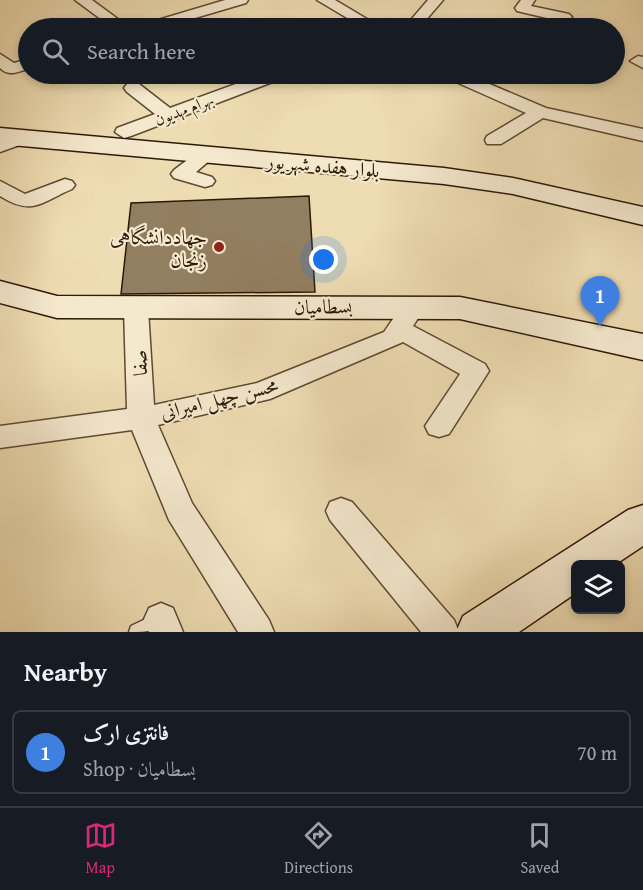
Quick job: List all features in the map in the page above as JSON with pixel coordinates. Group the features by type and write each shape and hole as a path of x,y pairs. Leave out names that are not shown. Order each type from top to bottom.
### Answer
{"main road":[{"name":"بلوار هفده شهریور","path":"0,121 447,161 517,170 643,197"},
{"name":"بلوار هفده شهریور","path":"7,140 205,168 444,176 513,186 643,216"},
{"name":"بسطامیان","path":"0,292 57,307 407,318 460,308 643,347"},
{"path":"586,560 643,523"},
{"path":"479,632 571,571"}],"street":[{"path":"82,0 108,18"},
{"path":"173,18 210,4 241,0"},
{"path":"324,0 356,18"},
{"path":"420,18 436,0"},
{"path":"528,0 522,8 564,17"},
{"path":"6,64 18,75"},
{"name":"بهرام مهدیون","path":"124,132 249,84"},
{"path":"476,84 540,112 643,135"},
{"path":"133,88 168,115"},
{"path":"494,140 540,112"},
{"path":"0,187 24,202 65,185"},
{"name":"صفا","path":"136,309 141,417 180,511 257,632"},
{"path":"407,318 476,371 439,426"},
{"name":"محسن چهل امیرانی","path":"0,437 141,417 261,392 393,338 407,318"},
{"path":"341,511 442,632"}],"building":[{"name":"جهاددانشگاهی زنجان","path":"309,196 315,292 121,294 131,203"}],"place":[{"name":"جهاددانشگاهی زنجان","path":"219,247"},
{"name":"فانتزی ارک","path":"600,326"}]}
